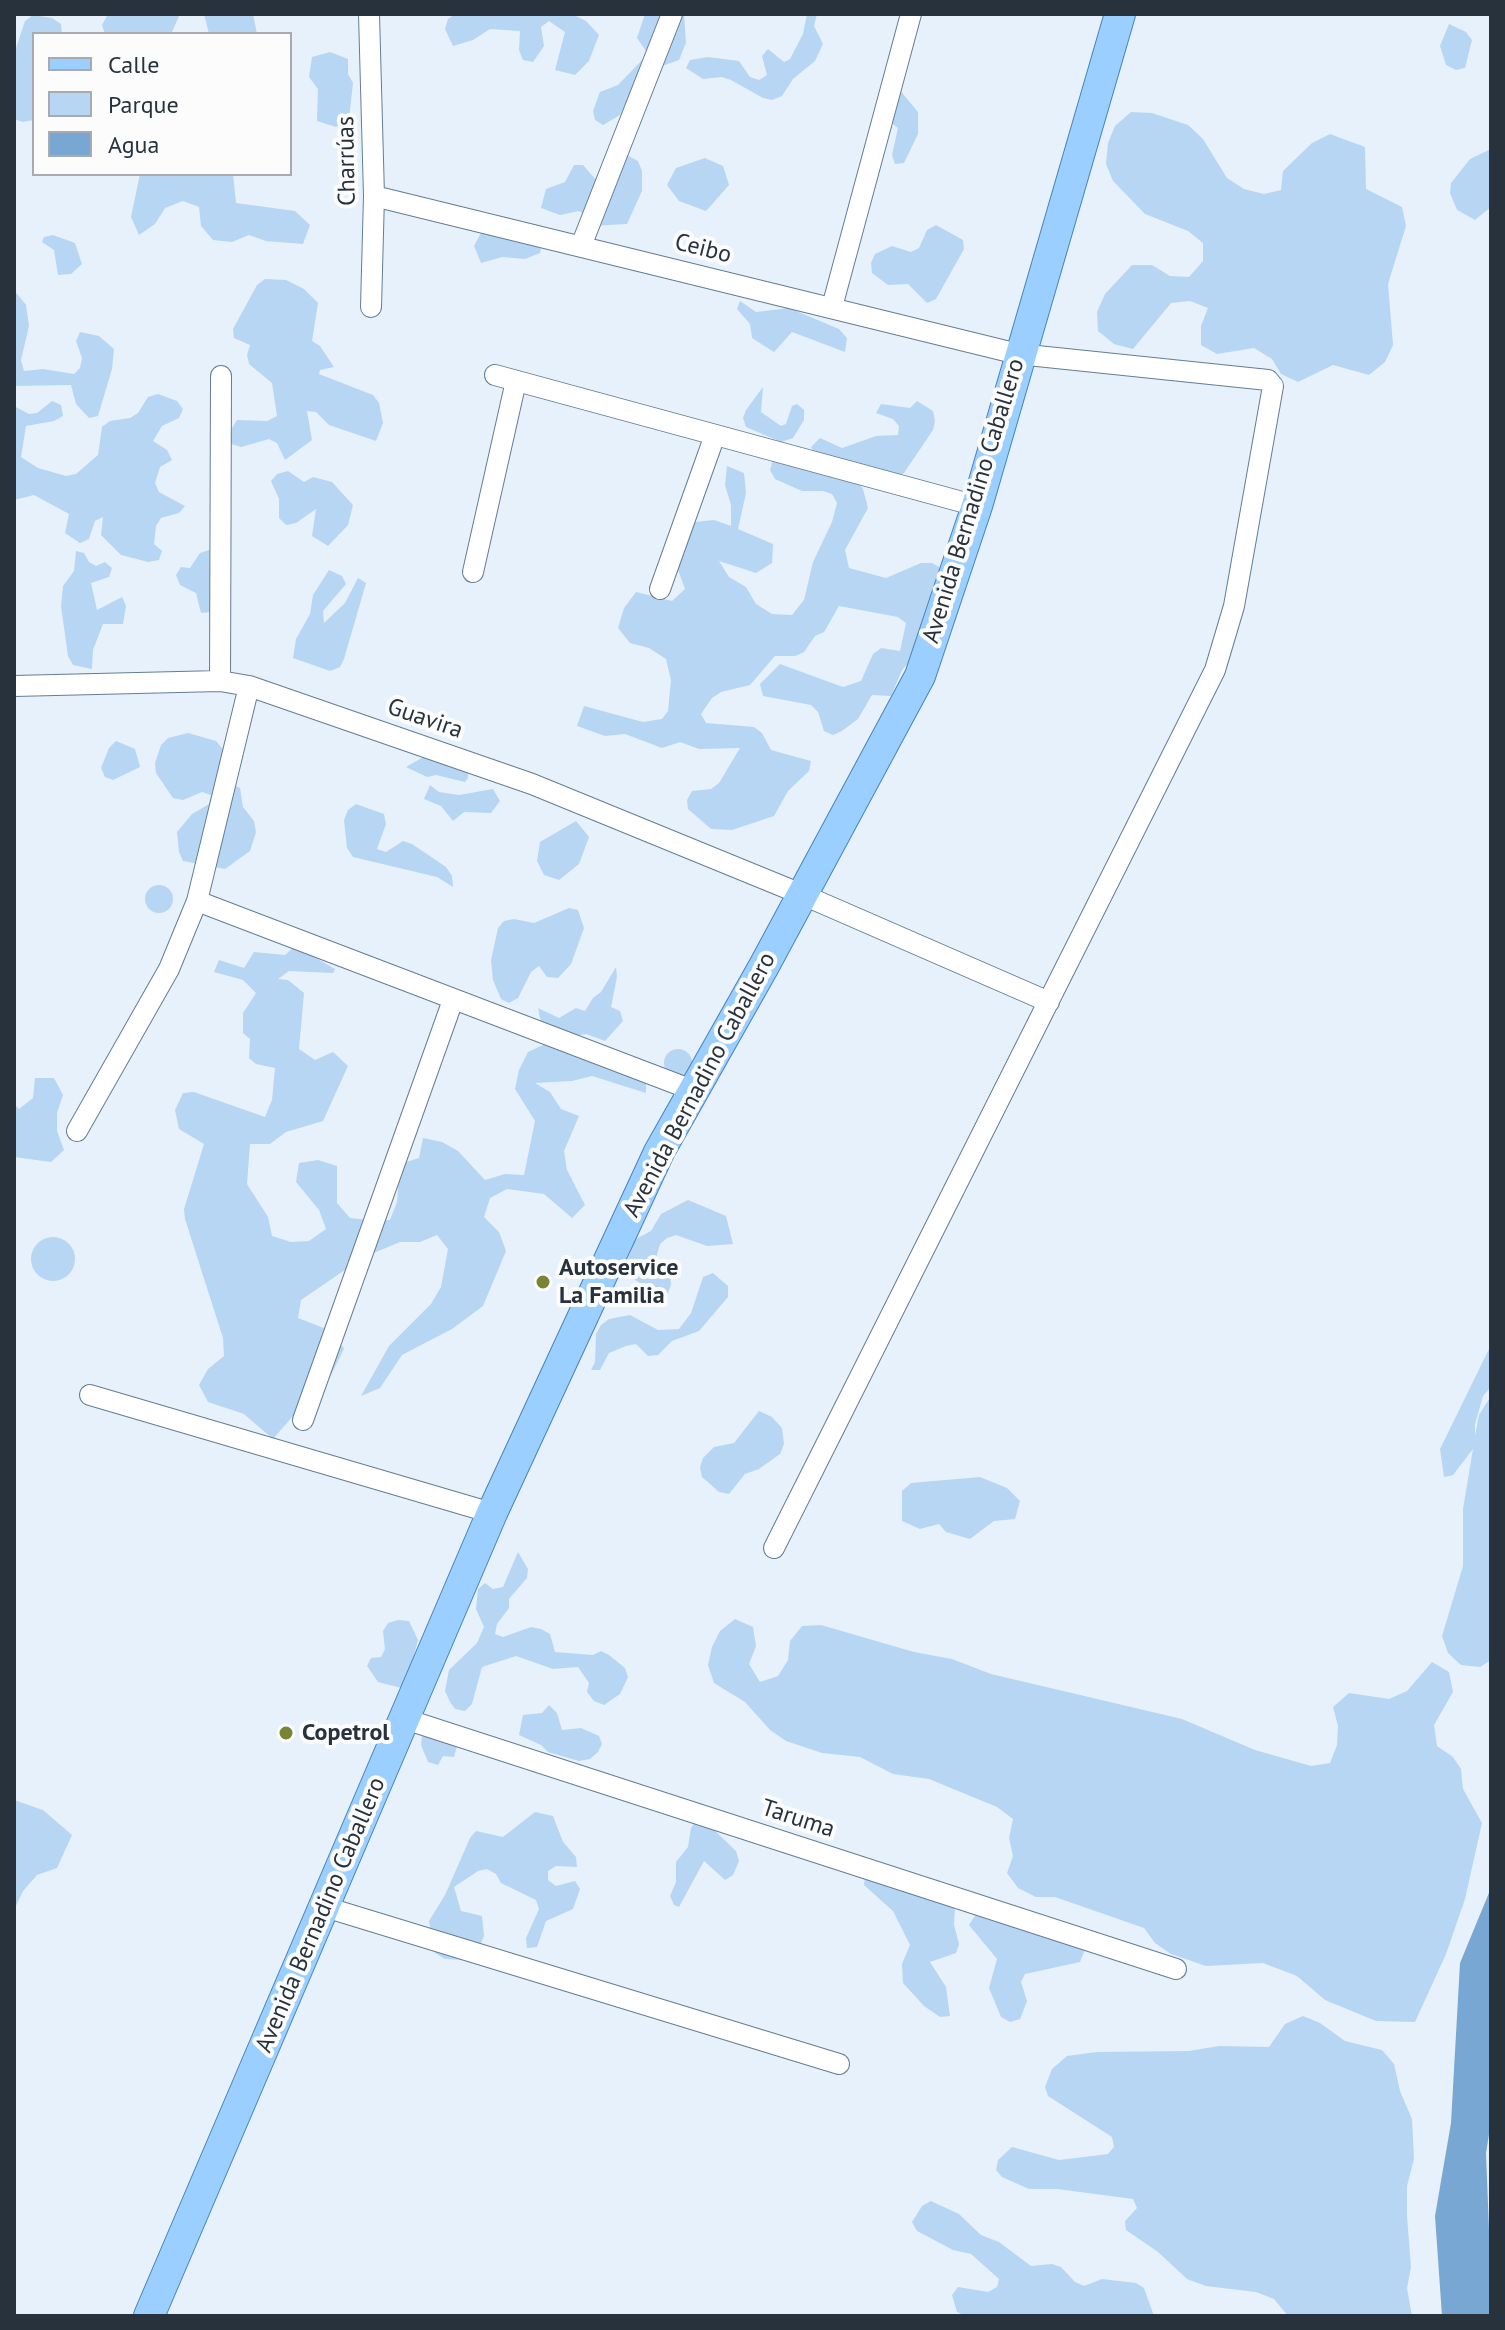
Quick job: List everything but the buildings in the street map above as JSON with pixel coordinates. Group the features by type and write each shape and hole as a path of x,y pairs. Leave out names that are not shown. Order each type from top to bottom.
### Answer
{"main road":[{"name":"Avenida Bernadino Caballero","path":"149,2316 492,1513 659,1152 920,676 977,506 1018,354 1120,14"}],"street":[{"name":"Charrúas","path":"369,14 374,196 371,307"},
{"path":"581,246 672,14"},
{"path":"832,307 911,14"},
{"name":"Ceibo","path":"374,196 1018,354 1268,380 1273,386 1234,606 1215,670 1049,1002"},
{"path":"495,375 977,506"},
{"path":"220,681 221,376"},
{"path":"473,572 516,381"},
{"path":"660,589 715,435"},
{"name":"Guavira","path":"14,686 220,681 249,686 532,784 801,894 1049,1002"},
{"path":"77,1131 169,969 197,901 249,686"},
{"path":"197,901 695,1091"},
{"path":"303,1420 453,1000"},
{"path":"774,1548 1049,1002"},
{"path":"90,1395 492,1513"},
{"name":"Taruma","path":"405,1719 1176,1969"},
{"path":"325,1907 839,2064"}],"green space":[{"path":"108,14 180,14 172,32 104,32 102,25"},
{"path":"204,14 253,14 257,32 208,32"},
{"path":"455,14 572,14 586,21 599,35 589,61 575,75 555,70 565,32 549,21 541,27 544,46 533,62 523,60 519,50 520,31 490,29 473,40 453,46 445,29 448,19"},
{"path":"645,14 684,14 686,43 679,60 642,73 620,115 603,125 595,120 593,111 600,92 618,85 648,54 637,38"},
{"path":"807,14 817,14 814,26 823,44 815,61 793,79 782,96 772,100 763,98 731,80 722,77 703,79 686,68 690,60 708,57 739,61 750,77 759,80 767,75 762,56 768,49 784,62 790,59 803,34"},
{"path":"33,15 52,18 61,24 62,32 32,32 32,120 23,122 14,119 14,54 25,21"},
{"path":"1449,24 1466,32 1472,40 1465,68 1456,70 1446,65 1440,46"},
{"path":"330,52 348,59 348,74 353,83 349,119 336,127 317,121 318,89 309,77 312,57"},
{"path":"899,89 918,112 918,134 904,163 895,164 892,155 898,128 884,117"},
{"path":"1131,112 1152,113 1188,125 1203,139 1227,178 1244,189 1264,194 1281,190 1283,171 1312,143 1330,134 1365,147 1366,189 1402,207 1406,226 1388,284 1393,345 1385,362 1369,375 1333,365 1298,382 1281,374 1272,359 1254,348 1217,354 1201,345 1201,326 1208,308 1190,301 1171,303 1133,349 1114,344 1098,331 1097,312 1105,294 1132,265 1152,265 1170,276 1189,277 1203,261 1203,243 1188,231 1145,214 1113,181 1106,164 1108,143 1115,126"},
{"path":"1491,149 1491,207 1475,220 1457,210 1450,193 1451,183 1470,159"},
{"path":"621,152 638,161 642,171 642,191 627,224 590,226 587,216 579,211 560,215 541,208 546,189 565,182 574,165 583,165 596,180"},
{"path":"705,158 723,166 729,185 706,211 679,201 667,185 676,168"},
{"path":"140,176 233,176 236,203 295,211 310,225 303,244 266,241 249,235 232,242 213,240 201,226 199,207 183,201 165,208 155,224 139,235 131,217"},
{"path":"936,225 963,240 964,249 936,299 927,303 908,284 888,285 872,273 871,263 875,254 892,246 911,252 919,248 927,230"},
{"path":"483,229 542,244 540,253 525,259 502,257 481,263 474,246"},
{"path":"53,235 75,243 82,264 71,274 58,275 54,250 42,242 44,237"},
{"path":"265,279 286,280 304,289 318,303 312,341 320,346 334,367 320,370 319,374 373,395 379,403 383,423 376,441 329,425 316,412 307,411 312,440 285,460 277,443 269,439 241,447 231,444 227,436 237,420 267,421 277,416 272,383 249,364 247,355 250,345 234,338 233,329 257,285"},
{"path":"14,290 26,305 29,326 21,360 24,371 43,369 74,374 80,368 82,358 76,341 80,332 99,336 114,349 112,369 98,416 89,418 76,404 71,385 14,386"},
{"path":"740,301 756,312 789,308 839,329 847,338 845,352 792,332 774,352 752,338 750,324 737,309"},
{"path":"763,387 761,412 781,426 786,424 792,406 797,404 804,410 804,420 793,438 781,442 746,427 743,418 746,410"},
{"path":"158,394 177,401 183,409 179,418 162,426 153,441 167,450 172,460 160,467 155,483 159,492 185,506 179,513 161,518 156,526 154,544 162,551 159,560 148,562 121,555 101,535 103,517 95,521 89,539 80,543 65,533 69,514 34,495 14,500 14,406 29,414 37,413 52,401 61,405 63,416 54,421 26,426 21,457 38,468 66,476 76,474 98,455 102,427 110,421 130,418 138,413 148,397"},
{"path":"917,401 933,411 933,430 904,473 895,477 815,455 811,447 820,438 842,448 876,436 898,435 899,426 893,419 876,413 881,404 910,408"},
{"path":"784,459 810,472 828,472 857,481 863,489 868,508 845,550 849,568 886,578 921,563 932,563 948,572 923,647 902,670 891,696 872,695 858,719 842,731 833,735 824,731 818,712 811,705 763,696 760,684 780,664 843,687 861,681 873,654 881,648 900,651 906,623 898,617 839,606 824,632 815,636 804,652 795,656 775,656 750,685 721,692 712,698 701,714 706,723 754,727 762,733 771,750 811,761 809,771 788,791 774,816 732,830 711,829 688,809 687,800 692,791 711,789 719,783 740,748 699,749 680,742 662,748 625,734 605,736 577,726 584,706 643,722 662,719 668,711 671,680 666,659 649,648 630,643 618,628 624,608 636,592 672,601 685,589 671,551 678,532 695,522 714,520 731,526 731,505 725,485 727,466 744,473 746,493 738,529 773,544 772,563 756,573 719,561 729,577 746,587 756,604 772,614 792,615 804,600 813,562 832,522 837,503 832,494 802,491 775,479 770,470 773,460"},
{"path":"288,471 304,482 313,477 332,482 353,505 348,525 328,546 312,536 316,509 296,523 286,525 279,518 279,499 271,481 277,474"},
{"path":"209,550 216,556 211,612 201,613 196,593 180,585 176,575 181,567 190,568 200,553"},
{"path":"76,551 84,553 89,562 96,566 105,562 112,568 109,577 91,583 97,610 122,597 126,606 123,624 103,624 93,650 92,669 73,665 68,656 61,606 63,586 74,571"},
{"path":"329,570 342,576 346,584 323,611 324,623 345,603 358,578 366,583 344,659 340,667 330,671 293,658 296,639 310,614 313,595"},
{"path":"188,733 216,741 223,749 230,783 240,788 243,807 254,821 256,832 250,851 225,869 183,861 179,852 177,832 192,814 209,804 211,795 202,792 183,800 173,798 156,773 155,763 161,745 168,738"},
{"path":"116,741 135,749 140,767 113,780 105,777 101,768 109,748"},
{"path":"427,755 468,768 468,778 465,782 436,775 427,777 406,767"},
{"path":"430,785 439,792 459,795 493,789 500,801 491,813 464,812 453,821 441,806 424,799"},
{"path":"356,804 384,814 386,824 377,849 386,852 403,841 412,844 446,867 452,876 453,887 437,877 353,857 347,848 344,820 348,810"},
{"path":"576,821 589,837 579,864 559,880 544,875 537,861 540,842"},
{"path":"159,885 169,889 173,899 169,909 159,913 149,909 145,899 149,889"},
{"path":"569,908 578,910 584,928 571,964 558,978 547,977 539,966 531,972 518,998 509,1003 501,999 493,980 491,960 498,928 504,921 514,919 534,923"},
{"path":"295,946 335,969 333,973 289,971 278,979 288,980 304,993 299,1049 315,1060 333,1052 348,1066 323,1121 286,1132 270,1144 250,1144 247,1184 268,1217 272,1236 291,1242 309,1241 326,1229 319,1210 296,1182 299,1163 318,1160 337,1166 337,1203 350,1218 370,1220 390,1220 397,1202 400,1164 419,1158 423,1138 442,1142 458,1151 485,1180 505,1174 524,1175 535,1121 515,1089 519,1070 528,1052 547,1043 646,1075 646,1093 592,1076 572,1081 535,1083 550,1092 561,1109 579,1116 564,1151 567,1170 585,1205 572,1218 544,1194 507,1189 490,1198 484,1217 499,1232 506,1251 483,1306 452,1329 402,1355 380,1388 361,1396 389,1346 431,1304 441,1287 448,1249 437,1235 420,1242 400,1242 364,1257 301,1300 298,1318 334,1332 344,1349 317,1403 299,1409 273,1439 244,1414 208,1402 199,1385 208,1369 224,1356 223,1338 184,1209 204,1144 179,1129 175,1110 183,1093 194,1092 265,1117 272,1100 275,1068 256,1064 249,1058 250,1039 243,1033 243,1013 256,993 243,980 214,972 219,960 244,968 254,952 285,955"},
{"path":"616,967 611,1007 620,1011 623,1021 605,1041 586,1034 575,1036 541,1023 538,1008 559,1018 576,1008 585,1011"},
{"path":"678,1049 688,1053 692,1063 688,1073 678,1077 668,1073 664,1063 668,1053"},
{"path":"35,1078 54,1078 63,1095 57,1113 57,1131 64,1150 51,1162 14,1157 14,1104 19,1109 33,1098"},
{"path":"688,1200 726,1216 733,1244 707,1246 676,1235 667,1238 660,1244 655,1262 670,1275 671,1284 668,1293 659,1296 634,1279 628,1260 634,1240 651,1231 661,1214"},
{"path":"53,1237 68,1244 75,1259 68,1274 53,1281 38,1274 31,1259 38,1244"},
{"path":"713,1273 728,1286 728,1297 699,1331 672,1341 658,1355 648,1356 636,1344 626,1346 609,1353 600,1370 591,1370 595,1362 596,1334 601,1325 609,1319 630,1315 658,1330 679,1329 691,1313 703,1277"},
{"path":"1491,1345 1491,1387 1483,1396 1475,1424 1475,1436 1479,1415 1491,1396 1491,1660 1480,1667 1461,1665 1448,1653 1442,1636 1463,1566 1463,1509 1473,1449 1453,1475 1444,1477 1440,1449"},
{"path":"759,1411 772,1417 782,1428 784,1444 780,1454 759,1469 745,1474 729,1494 719,1492 702,1477 700,1467 703,1458 714,1447 734,1443"},
{"path":"980,1477 1007,1488 1020,1501 1015,1519 994,1521 970,1539 946,1532 939,1524 920,1529 902,1521 902,1491 911,1483"},
{"path":"518,1552 528,1569 527,1578 509,1599 509,1608 497,1624 495,1634 503,1637 531,1627 550,1634 555,1652 593,1655 601,1651 609,1655 625,1668 628,1677 620,1694 604,1705 594,1701 587,1692 589,1683 578,1667 553,1669 516,1656 482,1667 472,1704 465,1711 455,1709 450,1702 445,1691 449,1670 477,1643 484,1627 476,1609 478,1589 485,1583 493,1589 503,1587"},
{"path":"735,1619 753,1627 756,1646 749,1664 760,1682 778,1676 788,1660 790,1641 802,1626 821,1625 914,1652 952,1659 991,1674 1182,1719 1255,1750 1311,1766 1330,1763 1337,1745 1338,1726 1333,1707 1349,1693 1389,1699 1407,1691 1432,1662 1449,1672 1453,1692 1434,1725 1437,1746 1453,1757 1461,1769 1463,1789 1482,1823 1465,1899 1446,1954 1415,2022 1376,2021 1325,2000 1297,1976 1263,1963 1206,1966 1171,1954 1155,1943 1144,1928 1055,1897 1036,1897 1018,1888 1007,1873 1013,1856 1009,1838 1013,1819 997,1807 929,1779 893,1774 860,1757 822,1753 786,1741 770,1730 745,1702 714,1683 708,1665 712,1647 720,1631"},
{"path":"409,1621 418,1640 405,1689 378,1682 367,1666 371,1658 381,1657 385,1649 383,1631 388,1623"},
{"path":"549,1705 557,1713 562,1730 581,1728 599,1736 602,1744 598,1752 590,1759 579,1761 548,1752 541,1745 519,1735 523,1715 542,1713"},
{"path":"431,1731 459,1738 454,1757 443,1756 438,1765 428,1762 421,1745 422,1736"},
{"path":"14,1800 43,1810 72,1835 57,1868 37,1875 23,1891 14,1910"},
{"path":"535,1812 553,1816 563,1842 576,1857 577,1867 556,1866 548,1871 548,1880 556,1886 575,1881 580,1889 573,1909 546,1921 537,1947 527,1948 526,1938 539,1909 536,1900 501,1883 496,1874 487,1869 478,1871 454,1887 461,1911 482,1916 484,1936 480,1945 464,1960 445,1959 435,1953 429,1921 445,1895 470,1838 476,1831 503,1837"},
{"path":"696,1821 711,1827 736,1851 739,1861 733,1875 725,1880 704,1861 679,1907 674,1905 670,1896 676,1882 676,1862 688,1847 691,1828"},
{"path":"865,1875 955,1906 954,1925 959,1944 956,1953 930,1962 946,1987 950,2016 940,2017 924,2006 903,1983 902,1964 910,1945 893,1911 864,1885"},
{"path":"980,1908 1087,1944 1080,1962 1025,1974 1021,1982 1027,2001 1020,2019 1010,2022 1001,2017 989,1988 997,1959 969,1925"},
{"path":"1303,2016 1320,2023 1345,2041 1382,2050 1394,2064 1400,2091 1412,2119 1414,2159 1407,2186 1411,2267 1407,2288 1412,2316 1288,2316 1274,2299 1256,2292 1206,2286 1187,2279 1158,2252 1126,2230 1125,2221 1137,2208 1133,2199 1057,2189 1029,2189 1002,2177 996,2170 998,2160 1012,2147 1059,2160 1108,2154 1114,2147 1112,2137 1048,2096 1045,2087 1052,2069 1067,2056 1097,2052 1189,2051 1219,2046 1269,2047 1285,2024"},
{"path":"931,2201 959,2214 981,2235 999,2242 1031,2266 1052,2264 1061,2267 1075,2282 1084,2286 1102,2279 1136,2283 1144,2288 1154,2316 966,2316 957,2312 952,2295 958,2287 988,2292 997,2287 999,2279 971,2254 953,2250 917,2231 912,2222 922,2206"}],"water":[{"path":"1491,1888 1491,2122 1486,2153 1491,2280 1489,2316 1442,2316 1435,2216 1451,2123 1460,1963"}],"place":[{"name":"Autoservice La Familia","path":"543,1282"},
{"name":"Copetrol","path":"286,1733"}]}
